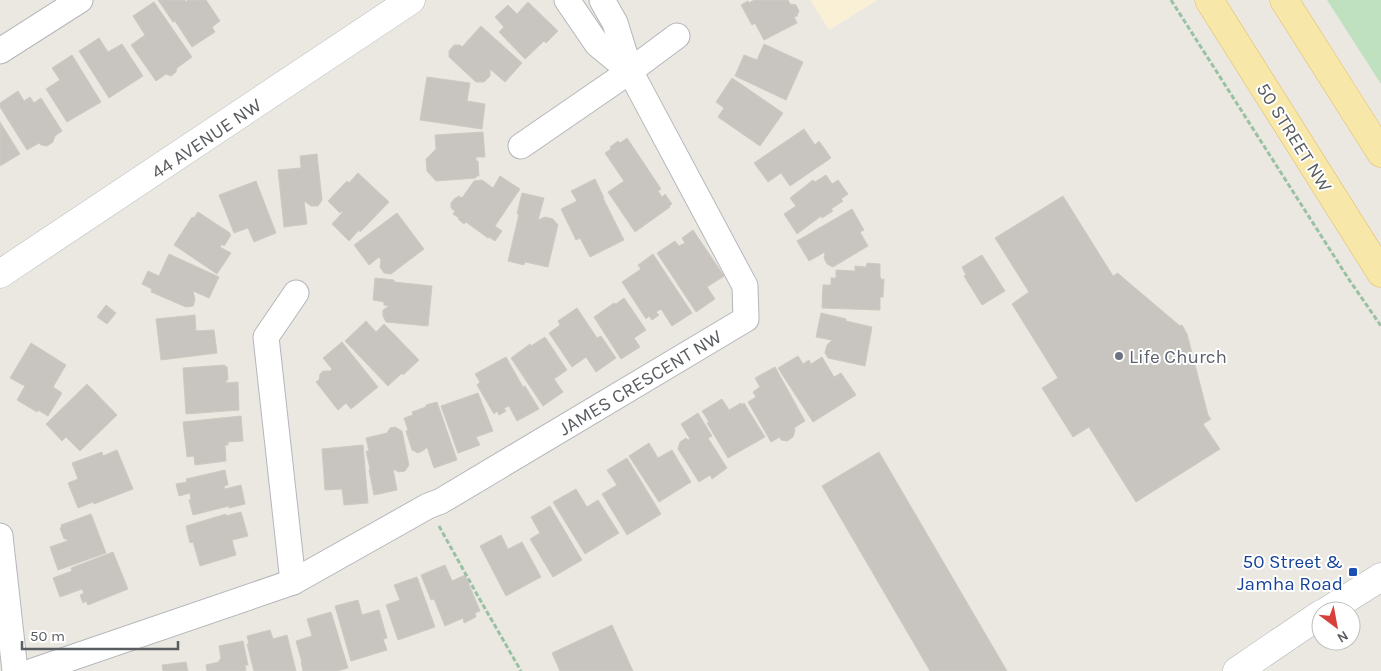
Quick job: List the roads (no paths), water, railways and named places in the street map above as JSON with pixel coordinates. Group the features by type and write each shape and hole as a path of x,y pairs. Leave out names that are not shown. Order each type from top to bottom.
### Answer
{"main road":[{"name":"50 STREET NW","path":"1210,0 1381,273"},
{"path":"1284,0 1381,153"}],"street":[{"path":"0,51 80,0"},
{"name":"44 AVENUE NW","path":"0,274 411,0"},
{"name":"JAMES CRESCENT NW","path":"567,0 597,44 630,71"},
{"name":"JAMES CRESCENT NW","path":"33,671 293,582 449,496 746,319 745,286 630,71 615,23 602,0"},
{"path":"520,146 630,71 677,36"},
{"path":"293,582 266,337 296,293"},
{"path":"0,536 15,671"},
{"path":"1342,601 1381,577"},
{"path":"1237,671 1311,621"}],"place":[{"name":"Life Church","path":"1119,356"},
{"name":"50 Street & Jamha Road","path":"1353,572"}]}
